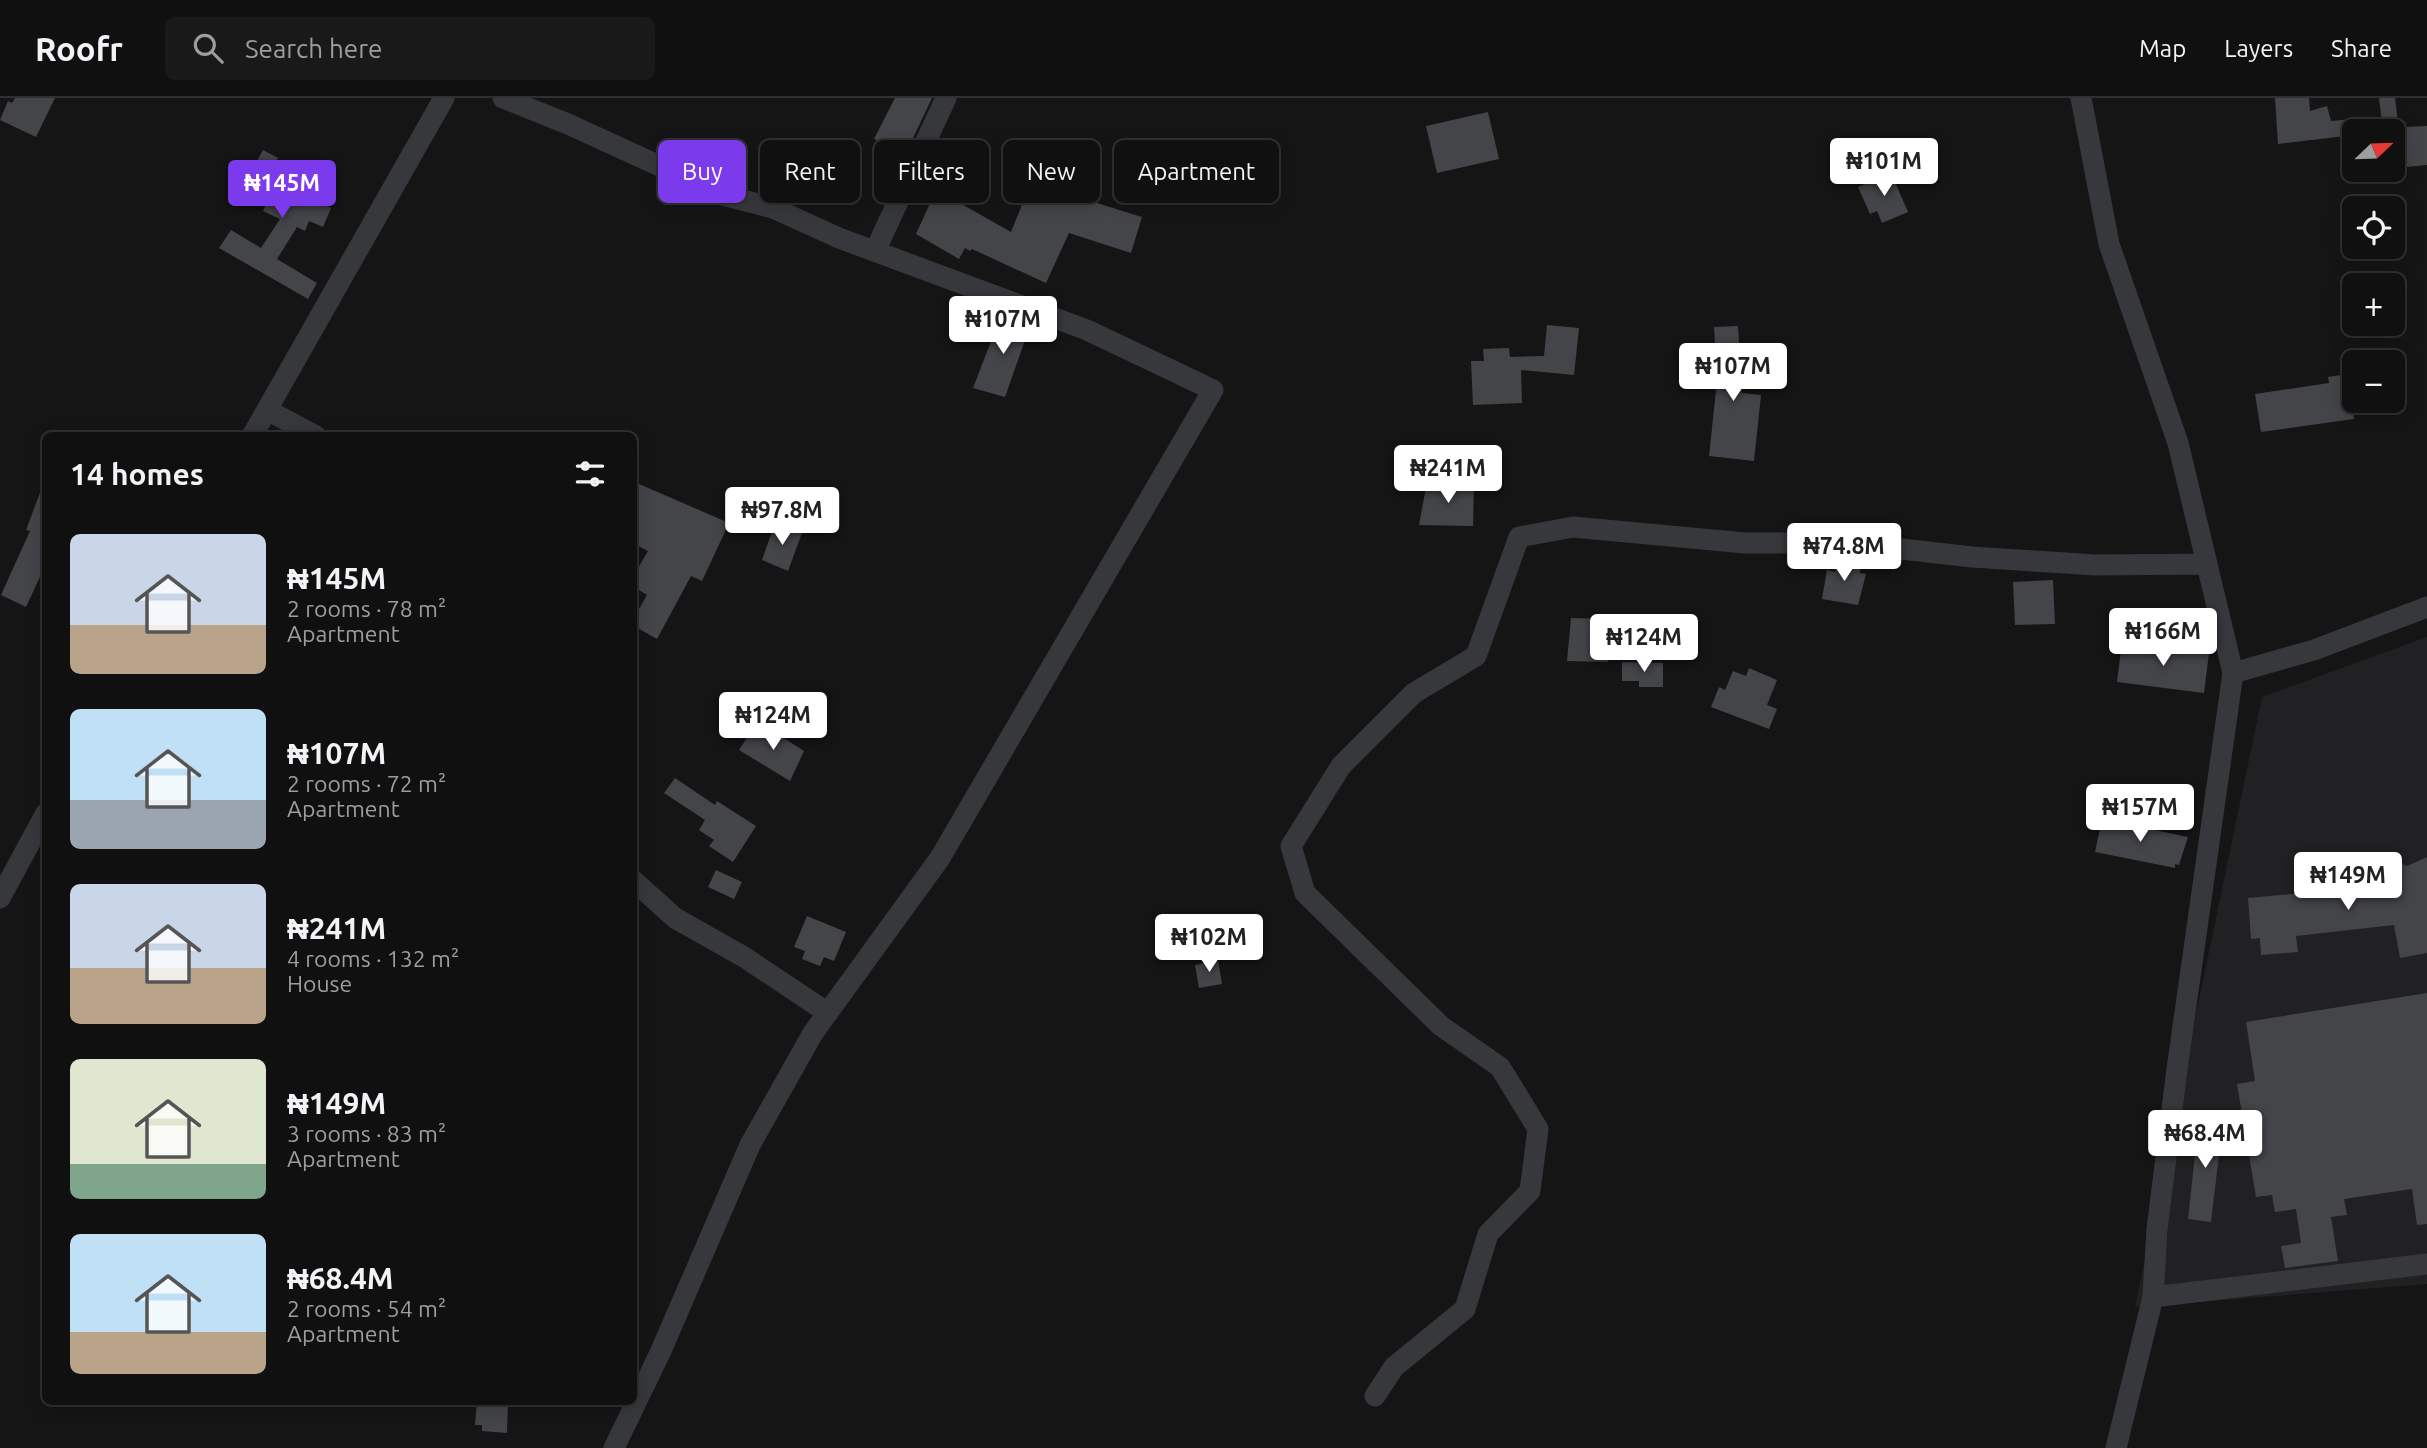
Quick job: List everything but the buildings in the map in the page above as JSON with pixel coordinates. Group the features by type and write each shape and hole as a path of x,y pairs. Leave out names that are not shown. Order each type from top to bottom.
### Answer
{"street":[{"path":"254,432 444,98"},
{"path":"503,98 568,124 723,195 773,208 875,251 1087,330 1213,390 940,858 828,1013 750,1145 637,1400"},
{"path":"875,251 946,98"},
{"path":"2081,98 2109,244 2178,443 2233,673 2177,1069 2157,1229 2153,1297 2116,1448"},
{"path":"267,410 308,432"},
{"path":"1375,1395 1394,1367 1465,1309 1488,1234 1530,1191 1538,1129 1500,1068 1441,1026 1305,893 1291,846 1341,766 1414,693 1476,656 1519,537 1573,527 1745,543 1849,543 1972,557 2096,565 2207,564"},
{"path":"2233,673 2315,650 2427,607"},
{"path":"0,898 42,820"},
{"path":"637,884 675,918 744,957 828,1013"},
{"path":"2153,1297 2427,1264"},
{"path":"614,1448 635,1405"}],"shaded area":[{"path":"2427,637 2427,1284 2135,1307 2262,697"}]}
